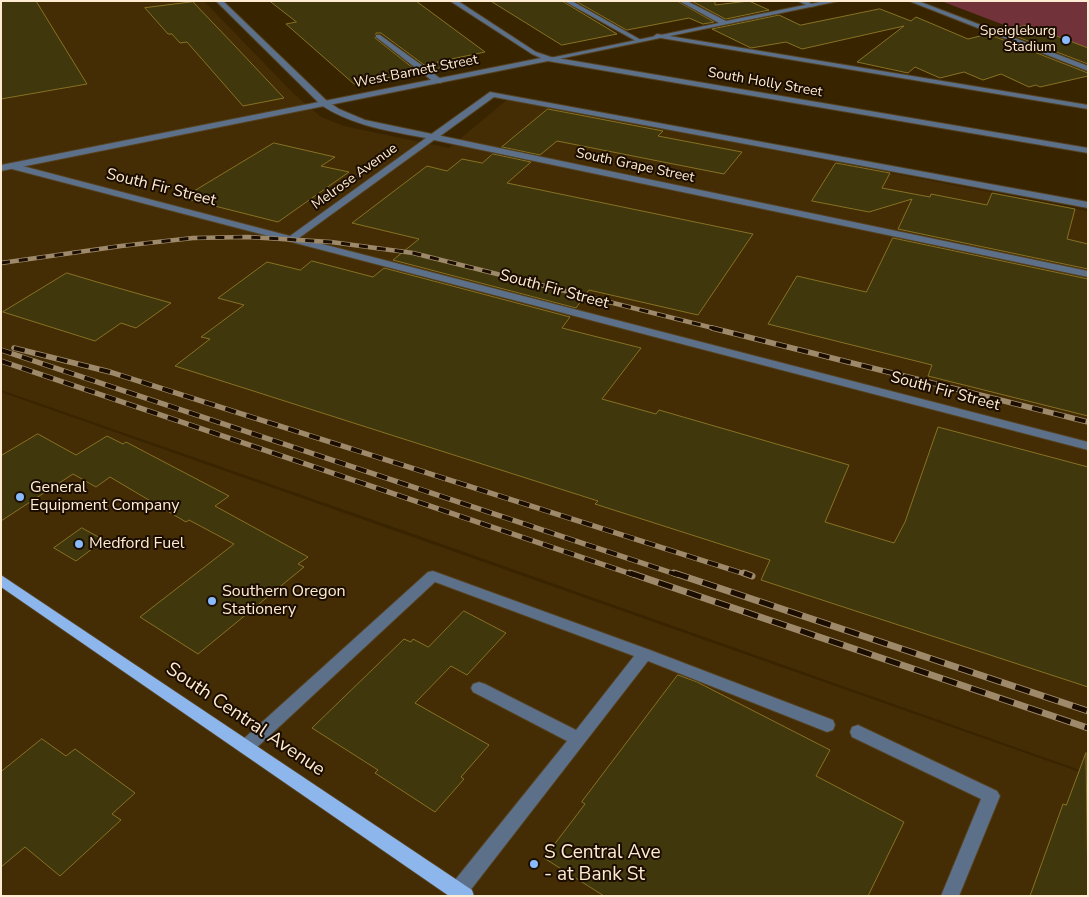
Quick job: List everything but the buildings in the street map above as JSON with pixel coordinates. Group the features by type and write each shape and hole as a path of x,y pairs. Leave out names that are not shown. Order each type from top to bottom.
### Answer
{"main road":[{"name":"South Central Avenue","path":"1,580 459,894"}],"street":[{"name":"South Grape Street","path":"220,1 324,103 337,113 433,137 1088,274"},
{"name":"South Holly Street","path":"453,1 534,53 549,59 1088,151"},
{"path":"567,1 638,40"},
{"path":"682,1 725,23"},
{"path":"801,1 812,6"},
{"name":"West Barnett Street","path":"6,167 836,1"},
{"path":"912,1 1088,69"},
{"path":"378,36 438,81"},
{"path":"657,36 1088,107"},
{"name":"Melrose Avenue","path":"292,238 493,94 1088,205"},
{"name":"South Fir Street","path":"6,167 292,238 1088,446"},
{"path":"246,747 433,576 646,654 826,725"},
{"path":"459,894 646,654"},
{"path":"479,688 579,739"},
{"path":"858,732 991,796 950,896"}],"shaded area":[{"path":"1,1 204,1 293,93 321,117 344,126 449,148 508,99 1088,211 1088,773 1,390"},
{"name":"Speigleburg Stadium","path":"941,1 1088,1 1088,57"},
{"path":"1,392 1088,775 1088,896 1,896"}],"railway":[{"path":"1,263 193,238 248,237 331,242 413,253 717,329"},
{"path":"712,328 1088,422"},
{"path":"14,348 110,372 748,575"},
{"path":"1,350 678,575"},
{"path":"1,361 634,575"},
{"path":"630,573 1088,728"},
{"path":"674,573 1088,711"},
{"path":"744,573 752,576"}],"place":[{"name":"Speigleburg Stadium","path":"1066,40"},
{"name":"General Equipment Company","path":"20,497"},
{"name":"Medford Fuel","path":"79,544"},
{"name":"Southern Oregon Stationery","path":"212,601"},
{"name":"S Central Ave - at Bank St","path":"534,864"}]}
